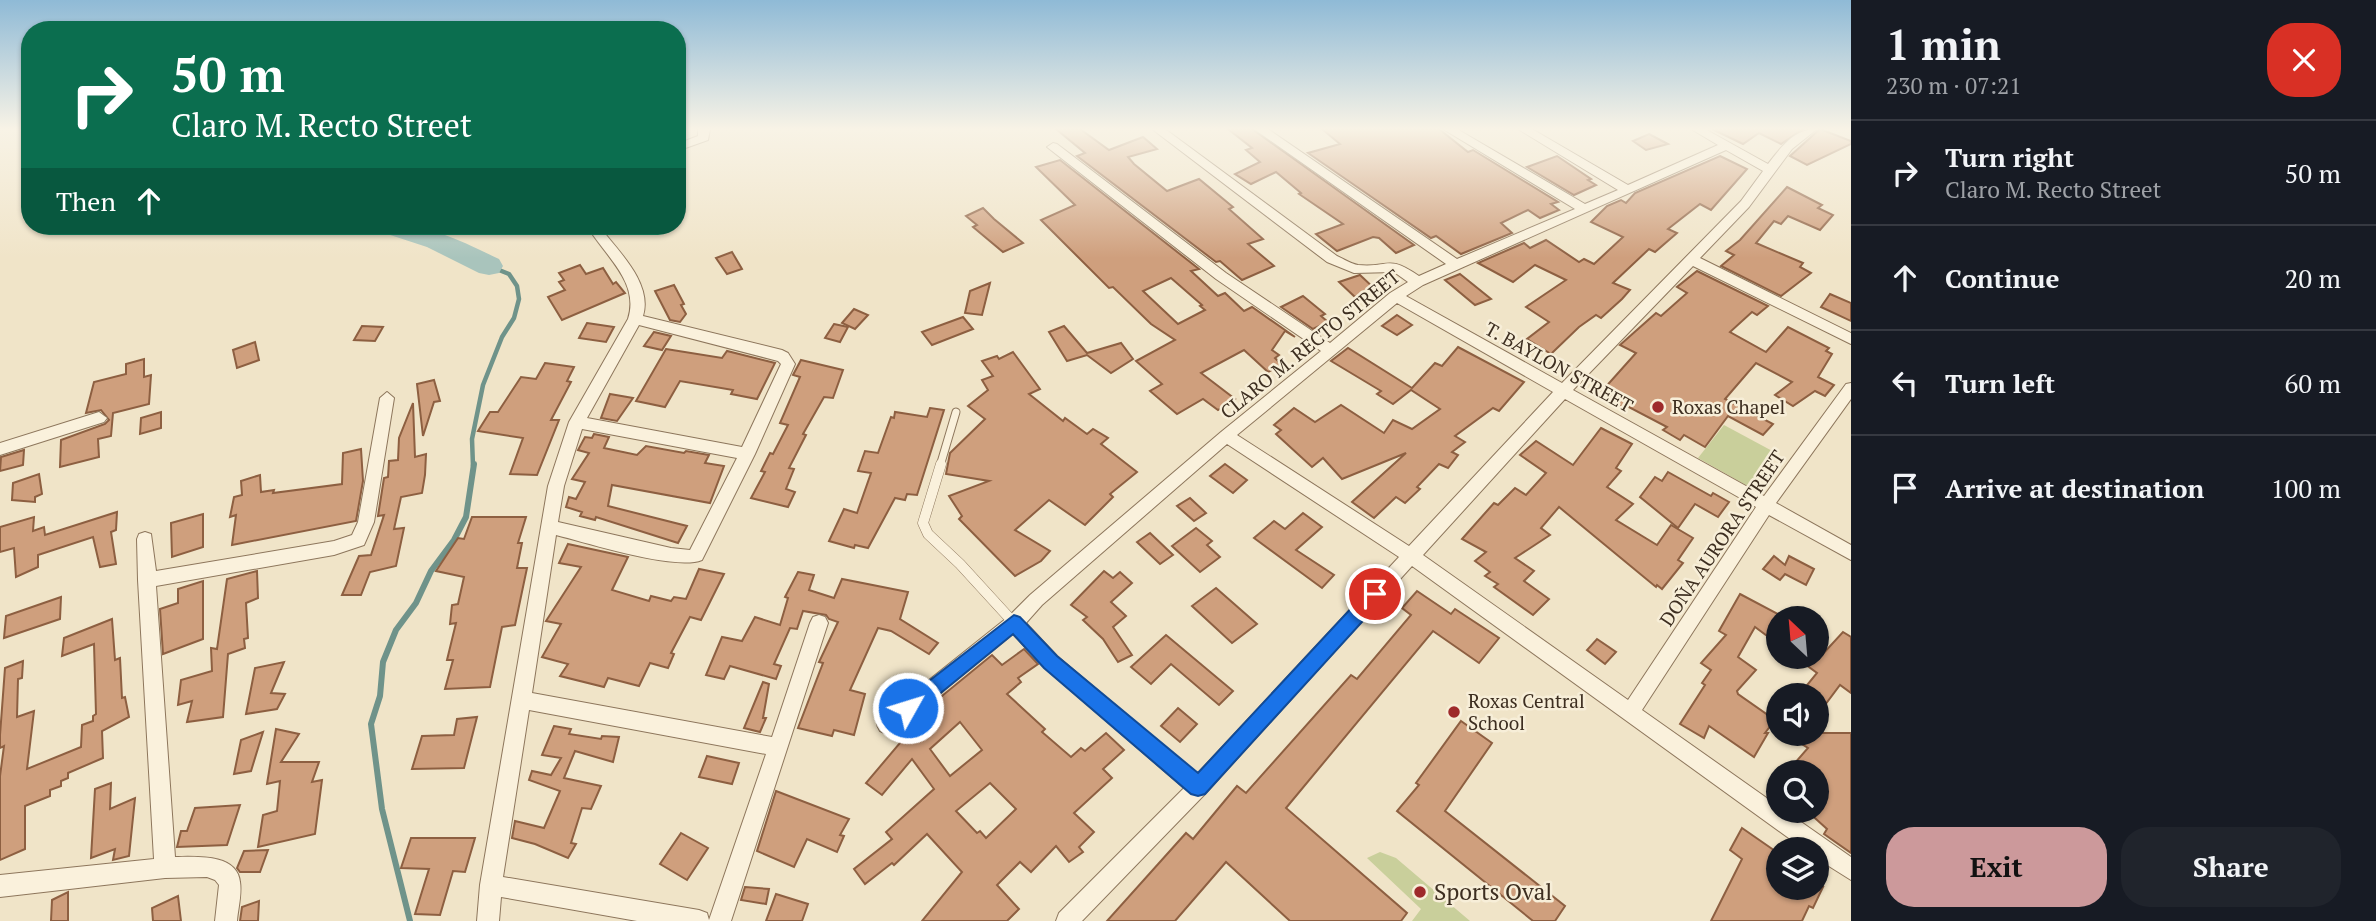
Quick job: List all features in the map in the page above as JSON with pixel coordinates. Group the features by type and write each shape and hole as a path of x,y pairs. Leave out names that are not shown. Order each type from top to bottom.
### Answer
{"street":[{"path":"1086,172 1221,276 1330,350"},
{"path":"1216,172 1332,259 1354,269 1385,266 1398,268 1418,282"},
{"path":"1322,172 1456,265"},
{"path":"1522,172 1583,208"},
{"path":"1597,172 1629,191"},
{"name":"CLARO M. RECTO STREET","path":"887,725 1014,623 1226,436 1395,296 1418,282 1670,172"},
{"path":"1067,921 1198,787 1563,391 1745,204 1769,172"},
{"path":"488,921 491,885 556,486 577,422 635,319 639,306 637,288 599,235"},
{"path":"1690,259 1851,338"},
{"name":"T. BAYLON STREET","path":"1395,296 1851,552"},
{"path":"551,527 671,555 691,557 700,551 785,371 786,360 776,354 635,319"},
{"name":"DOÑA AURORA STREET","path":"1630,713 1766,505 1851,388"},
{"path":"147,580 334,548 358,540 366,522 387,398"},
{"path":"0,449 99,418"},
{"path":"577,422 747,454"},
{"path":"1226,436 1411,556 1851,870"},
{"path":"145,539 165,869"},
{"path":"720,921 818,623"},
{"path":"1014,623 1051,662 1198,787"},
{"path":"522,699 777,747"},
{"path":"0,886 207,867 222,872 230,882 226,921"},
{"path":"491,885 699,921"}],"lane":[{"path":"956,412 923,523 928,534 960,564 1014,623"}],"green space":[{"path":"1724,425 1776,453 1751,488 1698,458"},
{"name":"Sports Oval","path":"1380,852 1396,858 1470,921 1412,921 1421,909 1367,858"}],"building":[{"path":"1041,172 1075,172 1199,269 1191,271 1218,296 1225,293 1244,311 1252,307 1295,337 1285,331 1272,350 1279,355 1275,358 1282,365 1268,372 1244,350 1201,373 1235,399 1218,410 1203,399 1177,414 1150,391 1162,384 1136,361 1175,340 1151,324 1113,287 1109,288 1041,220 1075,205","holes":["1171,278 1202,305 1200,306 1205,310 1178,324 1143,291"]},
{"path":"1098,172 1144,172 1167,191 1199,179 1233,207 1229,209 1263,239 1248,244 1274,266 1242,280 1220,261 1216,262"},
{"path":"1239,172 1312,172 1414,245 1396,253 1379,238 1373,237 1337,251 1316,234 1343,224 1299,194 1301,193 1276,172 1251,184 1235,174"},
{"path":"1335,172 1509,172 1558,202 1551,204 1559,210 1540,218 1528,210 1501,223 1512,233 1461,254 1436,236 1431,238"},
{"path":"1535,172 1581,172 1596,185 1574,195"},
{"path":"1683,172 1744,172 1711,210 1700,204 1668,229 1677,233 1655,252 1649,249 1613,283 1630,290 1601,318 1596,315 1579,327 1551,354 1527,339 1549,322 1526,307 1566,280 1535,265 1513,282 1478,263 1524,243 1530,248 1546,240 1579,262 1584,259 1594,264 1623,237 1591,222 1607,206 1621,200 1626,203 1635,193"},
{"path":"1787,187 1822,205 1818,208 1833,215 1820,230 1788,216 1781,224 1774,221 1756,243 1803,263 1800,267 1811,273 1781,296 1721,266 1734,255 1726,251 1740,240"},
{"path":"983,208 1023,243 1003,252 973,227 977,225 966,216"},
{"path":"732,252 742,269 727,274 716,258"},
{"path":"580,265 586,274 603,268 613,284 616,282 625,293 562,320 548,297 565,290 559,282 564,280 559,273"},
{"path":"1697,271 1768,306 1757,315 1752,312 1730,332 1766,352 1788,327 1829,348 1826,351 1832,354 1818,377 1834,385 1825,396 1815,391 1793,406 1775,395 1792,382 1756,363 1725,399 1773,424 1763,435 1728,416 1705,447 1684,435 1680,440 1663,430 1667,427 1627,406 1625,409 1608,400 1611,396 1602,391 1636,353 1620,345 1656,313 1661,316 1687,293 1677,287"},
{"path":"1460,274 1491,299 1475,305 1445,280"},
{"path":"1360,275 1376,290 1355,297 1339,282"},
{"path":"990,283 982,315 965,313 970,291"},
{"path":"674,285 686,314 680,322 670,320 655,291"},
{"path":"1830,294 1851,303 1851,321 1821,307"},
{"path":"1303,296 1325,314 1321,316 1328,322 1313,329 1281,307"},
{"path":"854,309 868,315 855,329 842,323"},
{"path":"1397,315 1412,325 1397,335 1382,326"},
{"path":"963,317 973,329 932,345 922,332"},
{"path":"587,323 614,327 606,342 579,338"},
{"path":"834,324 848,327 840,342 825,338"},
{"path":"362,326 383,327 375,341 354,340"},
{"path":"1064,326 1087,353 1121,343 1133,359 1111,373 1087,355 1067,361 1049,332"},
{"path":"654,332 671,336 662,350 644,346"},
{"path":"255,342 259,360 237,368 233,350"},
{"path":"1458,347 1524,382 1499,411 1493,408 1455,436 1465,442 1452,452 1458,455 1448,468 1439,464 1417,487 1420,489 1405,503 1396,497 1374,518 1352,502 1406,453 1342,479 1323,458 1312,467 1276,434 1281,430 1274,425 1294,408 1315,422 1341,405 1384,433 1393,420 1412,429 1440,409 1411,390 1393,404 1377,394 1381,391 1331,361 1348,348 1412,388 1435,363 1442,366"},
{"path":"666,349 722,358 727,351 775,363 757,399 731,394 733,390 680,381 665,407 636,401"},
{"path":"1013,352 1040,389 1029,394 1063,421 1065,418 1087,434 1093,429 1108,438 1101,444 1137,472 1110,494 1113,497 1085,525 1049,500 1015,530 1050,551 1041,561 1015,576 959,519 962,516 949,496 989,481 946,474 950,453 985,419 968,406 988,390 982,380 993,376 982,361 997,356 999,359"},
{"path":"144,359 144,377 151,375 149,404 113,413 111,436 98,439 99,457 60,467 61,440 105,424 109,420 101,410 86,413 94,382 126,374 126,364"},
{"path":"801,360 843,370 833,398 824,397 803,434 806,435 789,468 794,469 786,489 795,492 788,507 751,498 765,472 761,471 770,453 773,454 788,425 780,423 800,377 793,375"},
{"path":"545,363 574,367 567,381 571,382 551,420 559,420 537,475 510,474 523,438 478,431 490,412 498,412 521,377 536,379"},
{"path":"434,380 440,401 434,402 423,436 417,384"},
{"path":"610,394 633,398 617,421 601,418"},
{"path":"413,403 415,457 426,454 425,475 422,493 401,497 394,529 404,528 396,566 370,572 361,595 342,595 359,556 371,555 384,515 378,516 384,478 388,477 389,461 398,460 399,438"},
{"path":"930,408 944,410 917,495 907,494 905,500 895,498 868,548 855,545 854,548 829,541 844,509 857,513 871,473 858,471 865,451 878,453 895,412 927,417"},
{"path":"161,412 161,428 140,434 141,418"},
{"path":"1601,428 1632,444 1616,468 1621,471 1607,487 1633,504 1616,520 1657,545 1671,525 1693,538 1678,560 1683,563 1662,589 1657,585 1656,587 1559,507 1541,528 1550,535 1515,558 1534,571 1524,581 1549,599 1533,615 1494,587 1498,584 1485,576 1490,572 1475,561 1486,552 1462,539 1494,503 1498,505 1515,488 1526,495 1546,473 1520,455 1536,441 1573,465"},
{"path":"594,434 609,437 604,448 637,455 646,446 684,453 686,451 709,455 705,463 724,466 710,503 612,485 608,506 687,526 678,543 596,517 595,520 580,516 582,512 566,507 569,497 576,499 585,482 572,479 589,453 578,450 585,437 592,438"},
{"path":"361,449 363,481 356,521 232,545 236,515 230,517 234,497 242,495 241,481 260,475 261,492 274,490 273,493 342,484 343,453"},
{"path":"24,450 23,465 0,471 1,457"},
{"path":"1225,464 1247,480 1233,493 1210,476"},
{"path":"1668,472 1711,496 1713,493 1729,502 1718,517 1695,504 1678,528 1640,497 1655,477 1662,481"},
{"path":"39,474 42,494 35,497 35,502 12,500 13,483"},
{"path":"1190,498 1206,513 1194,521 1177,506"},
{"path":"117,512 116,530 111,532 116,564 100,567 93,537 38,555 38,567 16,577 14,548 0,552 0,527 34,517 33,531 44,527 45,535"},
{"path":"1303,513 1322,527 1296,550 1334,575 1322,588 1254,538 1274,521 1285,529"},
{"path":"203,514 203,547 172,557 171,523"},
{"path":"472,517 526,517 518,543 522,543 517,568 527,568 515,625 502,627 490,687 445,689 453,660 447,660 456,623 450,624 452,605 458,604 464,577 436,571 458,538 464,539"},
{"path":"1196,528 1212,541 1207,545 1220,557 1200,572 1172,546"},
{"path":"1150,533 1173,555 1160,564 1137,542"},
{"path":"568,544 628,557 612,590 649,601 651,596 671,601 674,597 686,599 699,569 724,574 701,620 690,617 671,653 674,654 668,668 650,663 639,686 608,678 604,687 560,676 568,664 542,657 561,624 546,621 581,567 559,563"},
{"path":"1774,556 1785,565 1789,556 1814,569 1806,585 1785,574 1780,580 1763,569"},
{"path":"257,571 258,598 246,603 248,638 244,639 245,648 228,654 223,717 187,722 192,701 178,705 181,680 212,671 211,648 217,649 227,579"},
{"path":"1104,571 1113,578 1120,572 1132,583 1111,602 1126,616 1113,627 1132,655 1118,662 1103,639 1083,620 1087,617 1071,605"},
{"path":"798,572 814,575 809,590 834,598 842,579 908,592 900,619 938,643 929,654 891,631 878,628 850,690 865,694 854,735 834,730 832,736 798,728 823,663 819,662 838,622 826,615 803,611 797,629 790,628 774,664 781,666 776,679 730,666 724,679 706,675 722,637 742,641 755,617 780,625 788,598 785,597"},
{"path":"203,581 203,639 163,654 160,609 178,603 178,589"},
{"path":"1216,588 1257,624 1232,643 1192,606"},
{"path":"1417,591 1451,614 1455,609 1499,638 1479,663 1433,631 1286,808 1407,913 1401,921 1290,921 1226,862 1175,921 1107,921 1186,833 1193,839 1237,786 1246,793 1351,675 1357,679 1411,615 1402,608"},
{"path":"1740,594 1766,608 1766,635 1755,627 1738,657 1756,670 1737,691 1738,694 1766,714 1766,736 1754,757 1709,726 1704,738 1680,724 1705,685 1702,683 1711,670 1701,663 1726,635 1719,631"},
{"path":"61,597 60,619 4,638 6,616"},
{"path":"112,619 115,660 120,658 122,698 125,697 129,717 102,731 103,758 68,773 68,778 61,781 61,786 50,790 50,796 25,806 25,849 0,860 0,776 4,746 0,748 0,735 5,668 23,661 22,678 18,679 17,717 34,711 27,769 81,747 82,725 93,721 96,714 94,644 62,656 64,638"},
{"path":"1843,632 1851,637 1851,693 1840,685 1829,700 1829,683 1809,683 1817,673 1812,669 1829,669 1829,647"},
{"path":"1166,635 1233,691 1219,705 1171,664 1151,684 1131,667"},
{"path":"1597,639 1616,652 1605,664 1587,650"},
{"path":"1024,649 1038,664 1018,678 1021,682 1007,694 1045,729 1042,732 1071,757 1081,748 1085,751 1106,733 1124,750 1103,769 1112,778 1074,813 1094,832 1079,847 1083,852 1069,862 1056,846 1031,872 1020,862 997,885 1019,909 1007,921 922,921 962,872 927,834 894,865 892,863 865,884 854,869 892,839 886,832 934,789 912,759 882,795 866,783 900,743 897,738 941,704 937,700 992,655 1002,665","holes":["960,722 982,750 950,776 930,749","990,783 1016,809 986,838 980,831 977,833 956,811"]},
{"path":"284,662 271,693 285,694 277,709 246,714 255,668"},
{"path":"763,682 769,684 763,718 766,718 760,732 744,728"},
{"path":"1178,708 1197,724 1180,742 1161,726"},
{"path":"477,717 464,768 412,769 422,736 454,735 457,719"},
{"path":"1461,721 1492,743 1445,811 1565,906 1555,921 1533,921 1397,811 1419,785 1416,783"},
{"path":"554,726 571,729 569,734 601,739 602,736 619,737 613,762 575,751 564,778 601,786 591,809 582,808 571,843 576,844 568,858 512,838 515,821 544,828 560,791 529,780 532,771 551,775 561,758 542,755"},
{"path":"276,729 299,734 281,762 319,762 312,782 322,780 315,834 258,847 263,815 277,811 280,781 267,784"},
{"path":"263,732 251,771 234,774 241,740"},
{"path":"1829,733 1851,733 1851,853 1824,834 1827,829 1820,823 1829,823 1829,760 1798,760 1808,748 1805,746 1829,746"},
{"path":"707,756 739,763 732,784 699,777"},
{"path":"111,783 110,809 135,798 129,856 113,860 115,849 91,858 95,789"},
{"path":"776,791 849,819 840,835 844,836 837,852 807,839 794,867 757,851"},
{"path":"240,805 227,845 177,847 181,831 187,831 195,808"},
{"path":"1742,828 1766,845 1766,900 1817,900 1813,908 1809,906 1802,921 1711,921 1742,859 1730,850"},
{"path":"681,833 708,848 687,880 660,864"},
{"path":"411,838 475,838 465,872 453,871 440,915 415,914 429,869 401,868"},
{"path":"268,850 260,872 240,872 237,868 244,851"},
{"path":"745,887 769,889 766,904 741,900"},
{"path":"68,892 68,921 51,921 52,900"},
{"path":"776,894 808,904 802,921 766,921"},
{"path":"178,896 181,921 153,921 152,908"},
{"path":"259,901 258,921 240,921 242,907"}],"waterway":[{"path":"419,235 489,266"},
{"path":"473,466 472,439 483,385 502,337 514,318 519,299 517,286 509,274 489,266"},
{"path":"410,921 382,809 371,724 380,696 383,662 396,630 416,603 431,571 454,540 466,517 474,464"}],"place":[{"name":"Roxas Chapel","path":"1658,407"},
{"name":"Roxas Central School","path":"1454,712"},
{"name":"Sports Oval","path":"1420,892"}],"route":[{"path":"908,708 1014,623 1051,662 1198,787 1375,594"}]}
